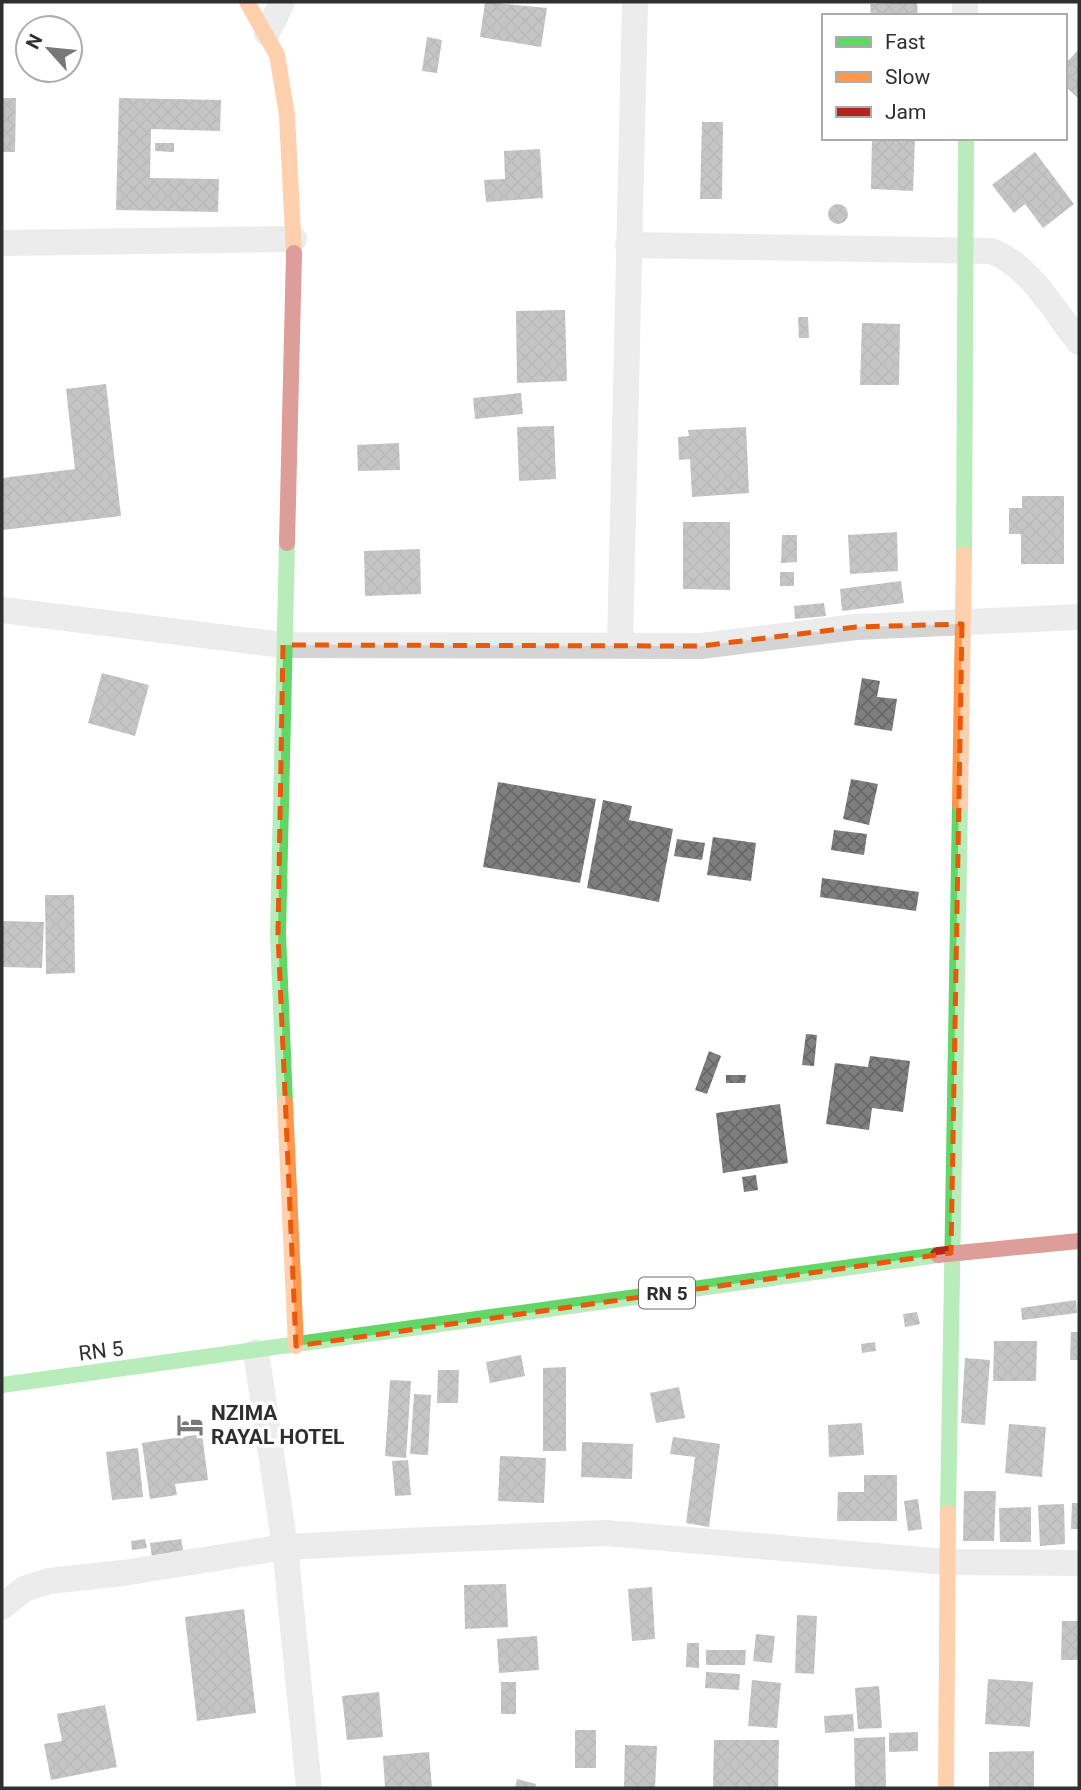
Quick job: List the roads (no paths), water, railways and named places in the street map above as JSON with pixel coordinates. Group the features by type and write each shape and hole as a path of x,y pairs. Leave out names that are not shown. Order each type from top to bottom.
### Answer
{"street":[{"path":"247,2 267,33 277,55 287,116 294,239 278,934 296,1346"},
{"path":"267,33 282,2"},
{"path":"620,644 635,2"},
{"path":"946,1788 946,1562 962,624 966,140"},
{"path":"2,243 294,239"},
{"path":"628,245 967,253 991,251 1010,258 1079,342"},
{"path":"2,610 283,645 701,646 856,627 1079,617"},
{"name":"RN 5","path":"2,1385 256,1352 951,1253 1079,1241"},
{"path":"256,1352 285,1547 306,1784"},
{"path":"2,1607 24,1589 49,1581 123,1573 285,1547 606,1533 946,1562 1079,1563"}],"place":[{"name":"NZIMA RAYAL HOTEL","path":"190,1425"}]}
